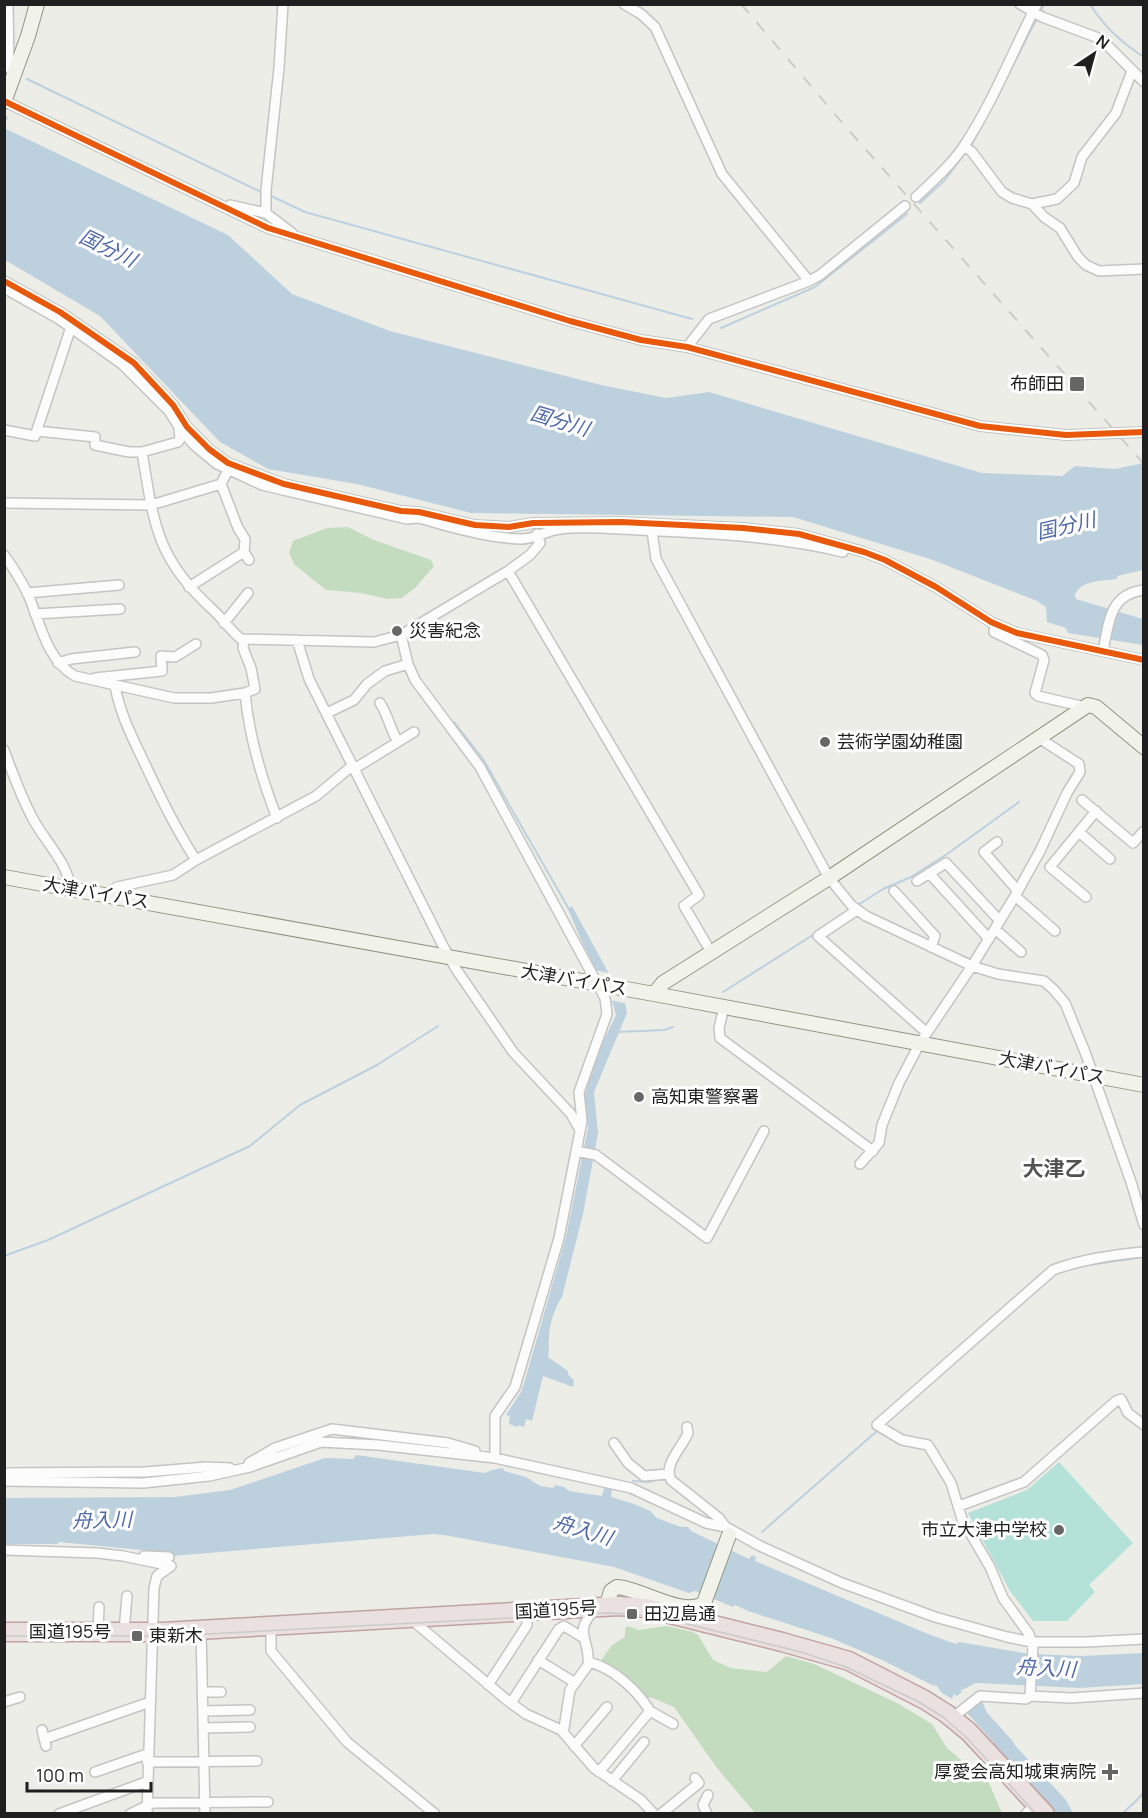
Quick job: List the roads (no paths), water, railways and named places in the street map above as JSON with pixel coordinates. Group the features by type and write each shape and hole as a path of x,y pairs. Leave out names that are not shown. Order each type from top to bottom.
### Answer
{"highway":[{"name":"国道195号","path":"4,1632 201,1630 527,1612 561,1618 601,1608 646,1608 849,1661 925,1700 969,1732 1035,1810"}],"main road":[{"path":"5,101 28,36 36,4"},
{"path":"654,994 663,982 829,878 1088,705 1096,706 1143,747"},
{"name":"大津バイパス","path":"4,877 724,1007 924,1038 1093,1076 1143,1084"},
{"path":"601,1608 611,1591 617,1587 686,1608 704,1603 728,1531"}],"street":[{"path":"8,4 9,66 14,78"},
{"path":"266,209 283,4"},
{"path":"624,4 641,14 655,27 722,174 809,281"},
{"path":"1020,4 1101,39 1143,82"},
{"path":"916,197 967,149 984,109 1037,12"},
{"path":"967,149 1002,192 1011,198 1032,204 1057,199 1074,183 1082,157 1116,113 1132,71"},
{"path":"5,101 268,228 570,321 641,340 687,347 980,426 1066,435 1143,432"},
{"path":"212,201 266,209 299,238"},
{"path":"1032,204 1044,217 1060,228 1078,257 1086,265 1099,271 1143,269"},
{"path":"687,347 709,320 809,281 835,265 905,206"},
{"path":"4,281 134,363 173,405 187,427 209,449 228,463 284,484 401,511 419,512 475,525 509,527 533,523 621,522 788,533 864,552 897,566 995,624 1028,635 1104,648 1143,660"},
{"path":"4,288 61,316 71,327 122,364 169,411 194,444 217,464 272,487 407,519 418,518 489,535 523,539 538,537 559,529 652,531 777,539 815,545 897,566"},
{"path":"4,430 35,436 71,327"},
{"path":"37,431 96,437 95,445 129,452 142,452 178,442 179,427"},
{"path":"142,452 153,519 162,545 175,569 231,631 244,639 374,642 401,635 508,571 530,555 540,543 533,523"},
{"path":"4,503 151,505 221,484 228,470"},
{"path":"189,587 247,556 245,539 221,484"},
{"path":"652,531 656,559 829,878 857,910 866,916 972,966 998,974 1044,981 1065,1003 1085,1052 1131,1182 1143,1225"},
{"path":"4,555 27,593 58,663 75,676 174,698 189,699 245,693 255,689 251,668 243,648 244,639"},
{"path":"508,571 699,895 684,906 711,952"},
{"path":"27,593 119,585"},
{"path":"1104,648 1117,602 1126,593 1143,590"},
{"path":"224,623 248,593"},
{"path":"35,614 120,609"},
{"path":"995,624 994,632 1042,654 1044,660 1035,693 1038,696 1085,707"},
{"path":"401,635 408,664 416,680 480,767 599,985 605,998 607,1014 579,1092 582,1121 578,1152 559,1238 515,1386 495,1416 495,1458"},
{"path":"297,640 309,679 450,958 513,1052 572,1114 580,1130"},
{"path":"90,678 162,671 161,656 175,657 196,644"},
{"path":"58,663 71,659 135,652"},
{"path":"327,713 354,700 367,684 385,671 408,664"},
{"path":"115,686 119,708 157,790 196,860"},
{"path":"245,693 247,719 260,776 277,818"},
{"path":"380,703 398,742"},
{"path":"106,895 117,887 173,875 196,860 316,796 353,767 414,732"},
{"path":"860,1164 879,1143 882,1125 899,1083 924,1038 1017,894 1067,793 1080,772 1079,764 1039,738"},
{"path":"4,750 20,793 34,821 70,877 70,889"},
{"path":"1082,800 1133,843 1143,831"},
{"path":"1086,897 1050,867 1096,812"},
{"path":"1079,832 1110,859"},
{"path":"997,842 984,852 1017,894 1055,931"},
{"path":"917,881 946,863 1022,952"},
{"path":"929,873 989,939"},
{"path":"894,891 934,936 931,947"},
{"path":"857,910 818,936 924,1038"},
{"path":"724,1007 719,1028 720,1038 873,1151"},
{"path":"578,1152 596,1155 707,1238 765,1131"},
{"path":"952,1718 980,1696 1026,1699 1030,1694 1032,1644 1029,1634 1003,1598 990,1567 962,1519 951,1484 928,1444 902,1440 877,1425 1053,1270 1088,1259 1143,1252"},
{"path":"959,1506 1024,1482 1121,1399 1128,1413 1143,1425"},
{"path":"687,1427 688,1433 670,1464 668,1474 671,1480 719,1518 728,1531"},
{"path":"4,1473 145,1472 206,1467 230,1468 249,1463 275,1448 332,1429 448,1443 495,1458 631,1488 808,1568 895,1603 935,1617 1032,1644 1143,1638 1143,1630"},
{"path":"4,1481 143,1483 209,1476 250,1467 321,1442 378,1445 495,1458"},
{"path":"614,1443 628,1462 644,1476 668,1474"},
{"path":"4,1550 97,1553 171,1566 156,1580 146,1782 147,1810"},
{"path":"123,1556 169,1557"},
{"path":"124,1631 127,1596"},
{"path":"98,1632 99,1606"},
{"path":"582,1637 584,1623 601,1608"},
{"path":"488,1685 527,1625 527,1612"},
{"path":"410,1618 511,1703 526,1714 561,1730 599,1772 641,1800 654,1814"},
{"path":"511,1703 561,1618 582,1637 587,1645 589,1662 587,1668 574,1682 568,1696 564,1728 561,1730"},
{"path":"271,1626 271,1651 347,1742 435,1814"},
{"path":"201,1630 205,1814"},
{"path":"538,1660 574,1682"},
{"path":"589,1662 609,1671 630,1686 650,1711 674,1724"},
{"path":"203,1692 221,1692"},
{"path":"1030,1694 1071,1698 1143,1693"},
{"path":"4,1702 20,1697"},
{"path":"44,1738 150,1702"},
{"path":"574,1746 607,1707"},
{"path":"203,1711 250,1710"},
{"path":"599,1772 650,1711"},
{"path":"204,1728 250,1727"},
{"path":"612,1781 644,1742"},
{"path":"94,1772 147,1758 204,1762 257,1761"},
{"path":"661,1814 699,1783 695,1778"},
{"path":"59,1814 70,1806 146,1782"},
{"path":"707,1814 703,1805 708,1795"},
{"path":"130,1814 147,1810 153,1803 268,1802"},
{"path":"671,1805 678,1814"}],"water":[{"name":"国分川","path":"4,128 228,235 292,294 390,331 601,385 666,398 709,392 982,473 1062,476 1075,466 1115,469 1143,463 1143,570 1117,576 1117,579 1087,584 1082,586 1075,595 1076,599 1143,619 1143,645 1068,633 1066,628 1047,622 1046,607 1037,601 930,559 793,517 471,513 357,484 268,469 220,442 100,316 5,260"},
{"path":"572,906 625,1003 627,1013 594,1092 598,1133 583,1214 562,1297 549,1332 548,1357 568,1371 574,1381 573,1387 543,1376 532,1421 526,1419 524,1427 519,1425 518,1427 509,1424 510,1416 506,1415 521,1392 566,1237 588,1128 584,1099 602,1044 616,1015 612,1001 568,909"},
{"name":"舟入川","path":"356,1455 485,1473 503,1468 504,1471 526,1477 540,1486 553,1488 555,1485 569,1491 602,1496 605,1485 612,1488 611,1497 650,1511 657,1518 681,1527 688,1527 691,1531 749,1559 752,1555 756,1557 755,1561 956,1644 959,1642 1030,1654 1082,1656 1143,1653 1143,1684 1080,1688 976,1683 960,1689 962,1692 957,1696 954,1694 952,1699 942,1693 936,1685 831,1638 735,1605 733,1607 695,1591 689,1593 614,1567 434,1534 172,1556 172,1553 59,1542 57,1544 5,1544 5,1498 175,1497 230,1490 325,1458 353,1459"},
{"path":"976,1701 982,1701 995,1724 1066,1800 1073,1813 1055,1813 992,1746 999,1738 978,1714 972,1718 968,1708"}],"waterway":[{"path":"1040,13 1044,4"},
{"path":"1090,4 1114,34 1144,57"},
{"path":"1007,77 1037,18"},
{"path":"27,79 263,193"},
{"path":"4,123 7,117"},
{"path":"971,146 985,119"},
{"path":"920,203 945,180 967,150"},
{"path":"269,195 305,212 692,319"},
{"path":"721,328 815,287 907,214"},
{"path":"454,722 483,759 570,911"},
{"path":"858,905 883,889 911,877 1019,802"},
{"path":"723,992 816,933"},
{"path":"4,1256 48,1240 250,1146 300,1105 377,1065 438,1026"},
{"path":"617,1032 664,1030 673,1027"},
{"path":"1081,1266 1144,1257"},
{"path":"762,1532 878,1430"},
{"path":"633,1481 656,1480"},
{"path":"971,1706 1007,1746"},
{"path":"1122,1814 1144,1792"}],"tram line":[{"path":"4,1636 168,1636 606,1613 663,1618 801,1652 846,1667 917,1701 943,1717 967,1738 1036,1814"}],"railway":[{"path":"741,4 845,126 1144,464"}],"place":[{"name":"布師田","path":"1077,384"},
{"name":"災害紀念","path":"397,631"},
{"name":"芸術学園幼稚園","path":"825,742"},
{"name":"高知東警察署","path":"639,1097"},
{"name":"市立大津中学校","path":"1059,1530"},
{"name":"田辺島通","path":"632,1614"},
{"name":"東新木","path":"137,1636"},
{"name":"厚愛会高知城東病院","path":"1110,1772"}],"district":[{"name":"大津乙","path":"1054,1169"}]}
